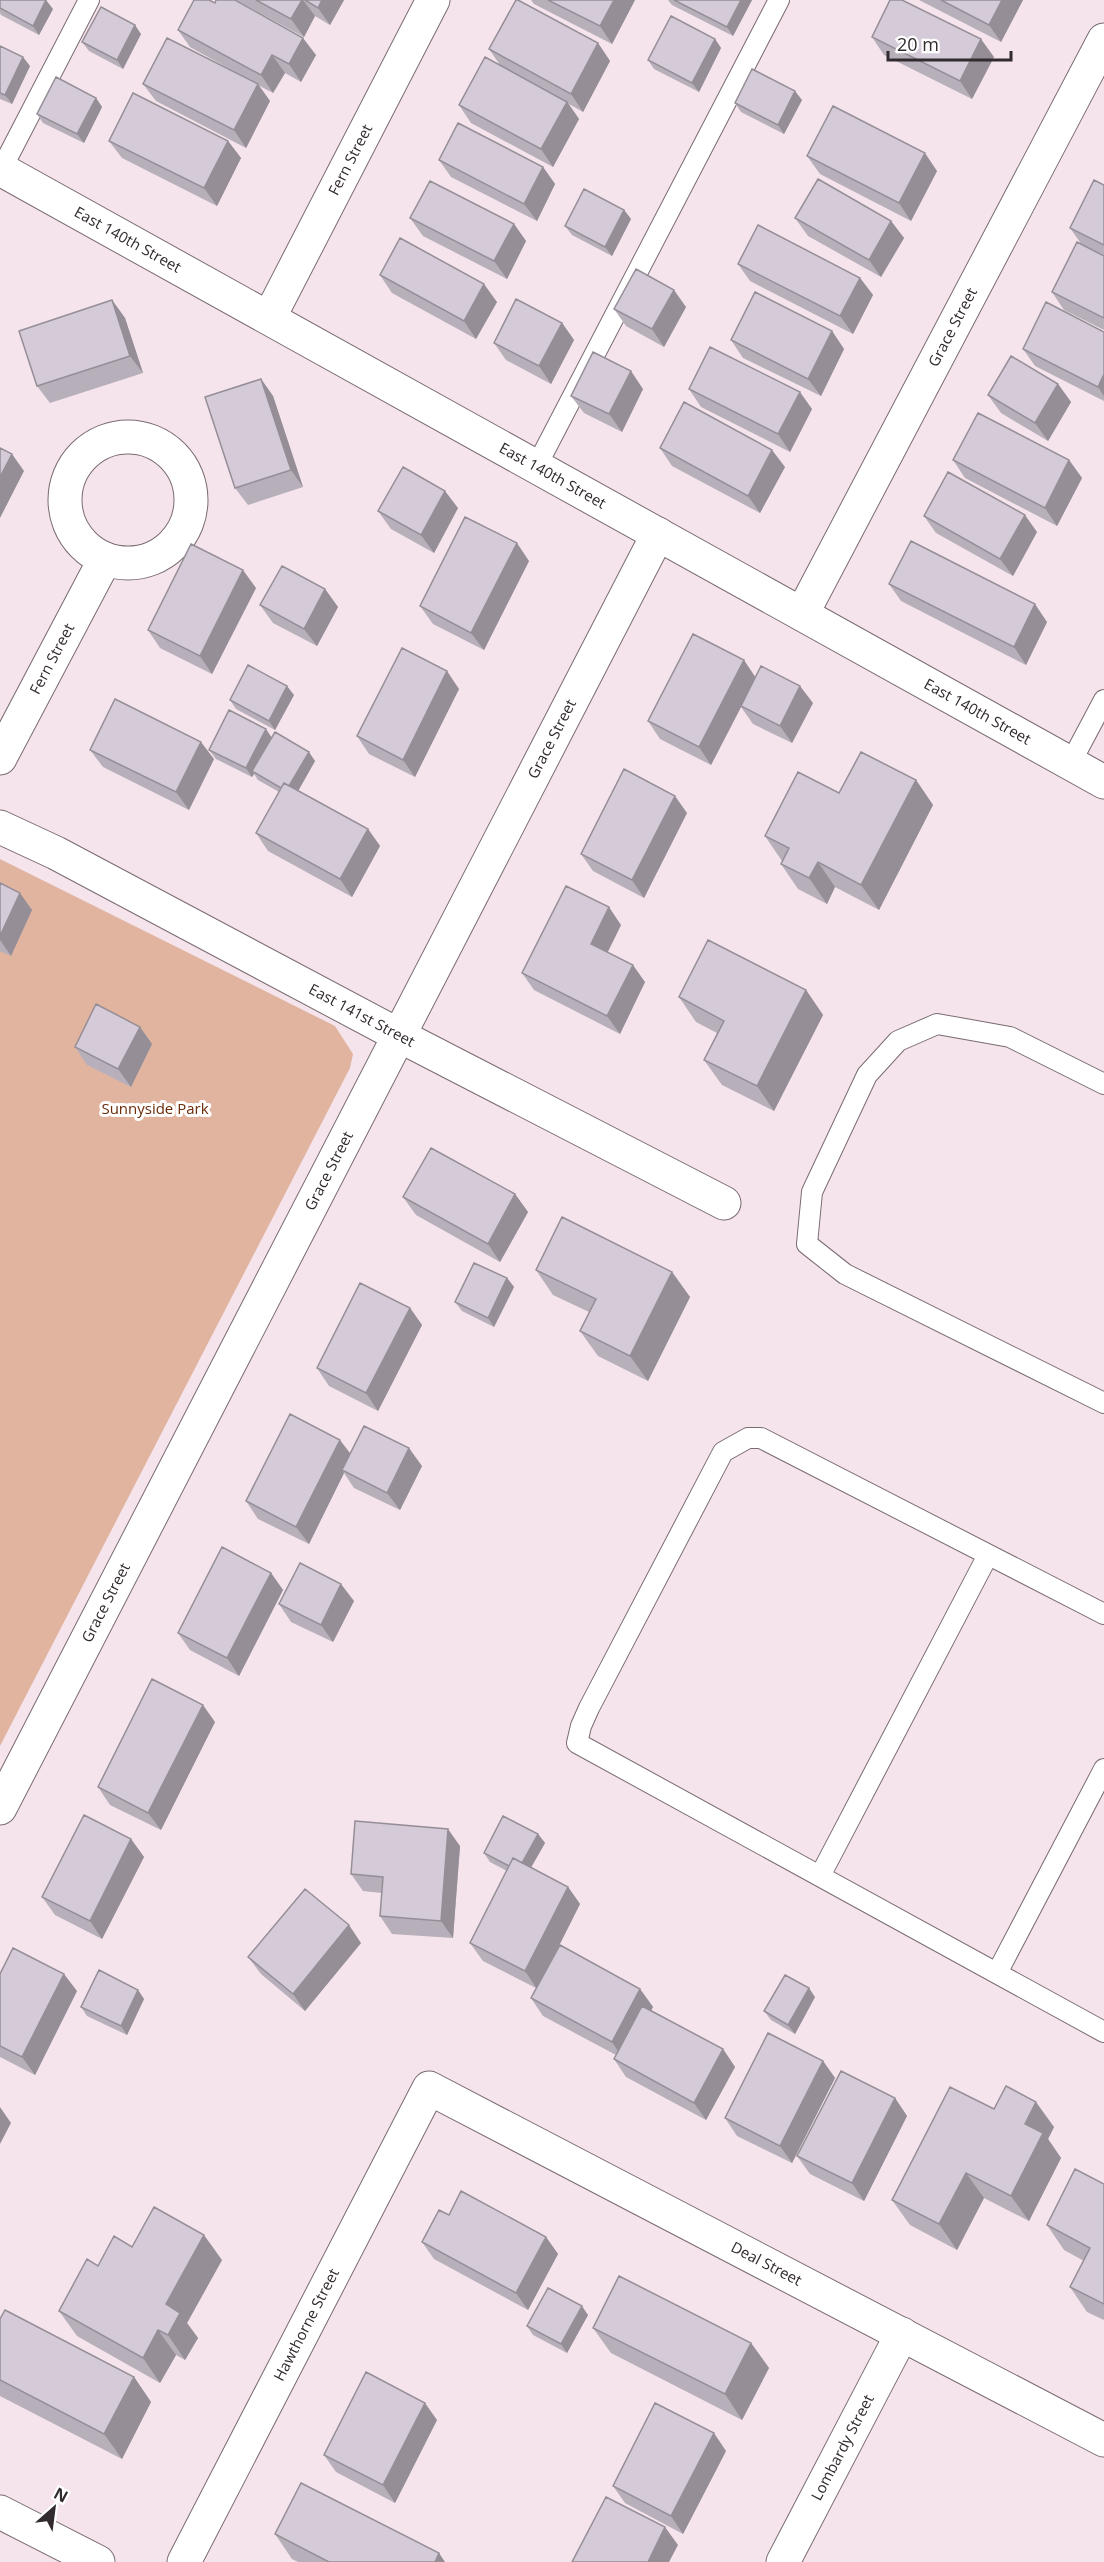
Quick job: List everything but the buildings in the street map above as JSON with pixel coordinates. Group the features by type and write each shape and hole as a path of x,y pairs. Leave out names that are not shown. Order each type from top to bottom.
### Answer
{"street":[{"name":"Fern Street","path":"269,318 433,0"},
{"name":"Grace Street","path":"802,614 1104,40"},
{"name":"East 140th Street","path":"0,169 1104,783"},
{"name":"Grace Street","path":"0,1808 657,534"},
{"name":"Fern Street","path":"0,758 105,559"},
{"name":"East 141st Street","path":"0,827 66,859 400,1036 724,1203"},
{"name":"Deal Street","path":"429,2088 1104,2440"},
{"name":"Hawthorne Street","path":"184,2562 429,2088"},
{"name":"Lombardy Street","path":"783,2562 902,2334"},
{"path":"0,2512 98,2562"}],"lane":[{"path":"0,169 89,0"},
{"path":"536,466 779,0"},
{"path":"1070,764 1104,700"},
{"path":"1104,1084 1010,1037 937,1024 898,1041 867,1075 812,1192 807,1244 845,1274 1104,1402"},
{"path":"1104,1614 761,1437 748,1438 723,1452 590,1708 581,1726 577,1743 1104,2032"},
{"path":"820,1876 988,1554"},
{"path":"997,1973 1104,1769"}],"green space":[{"name":"Sunnyside Park","path":"0,859 335,1026 353,1054 350,1068 0,1746"}]}
